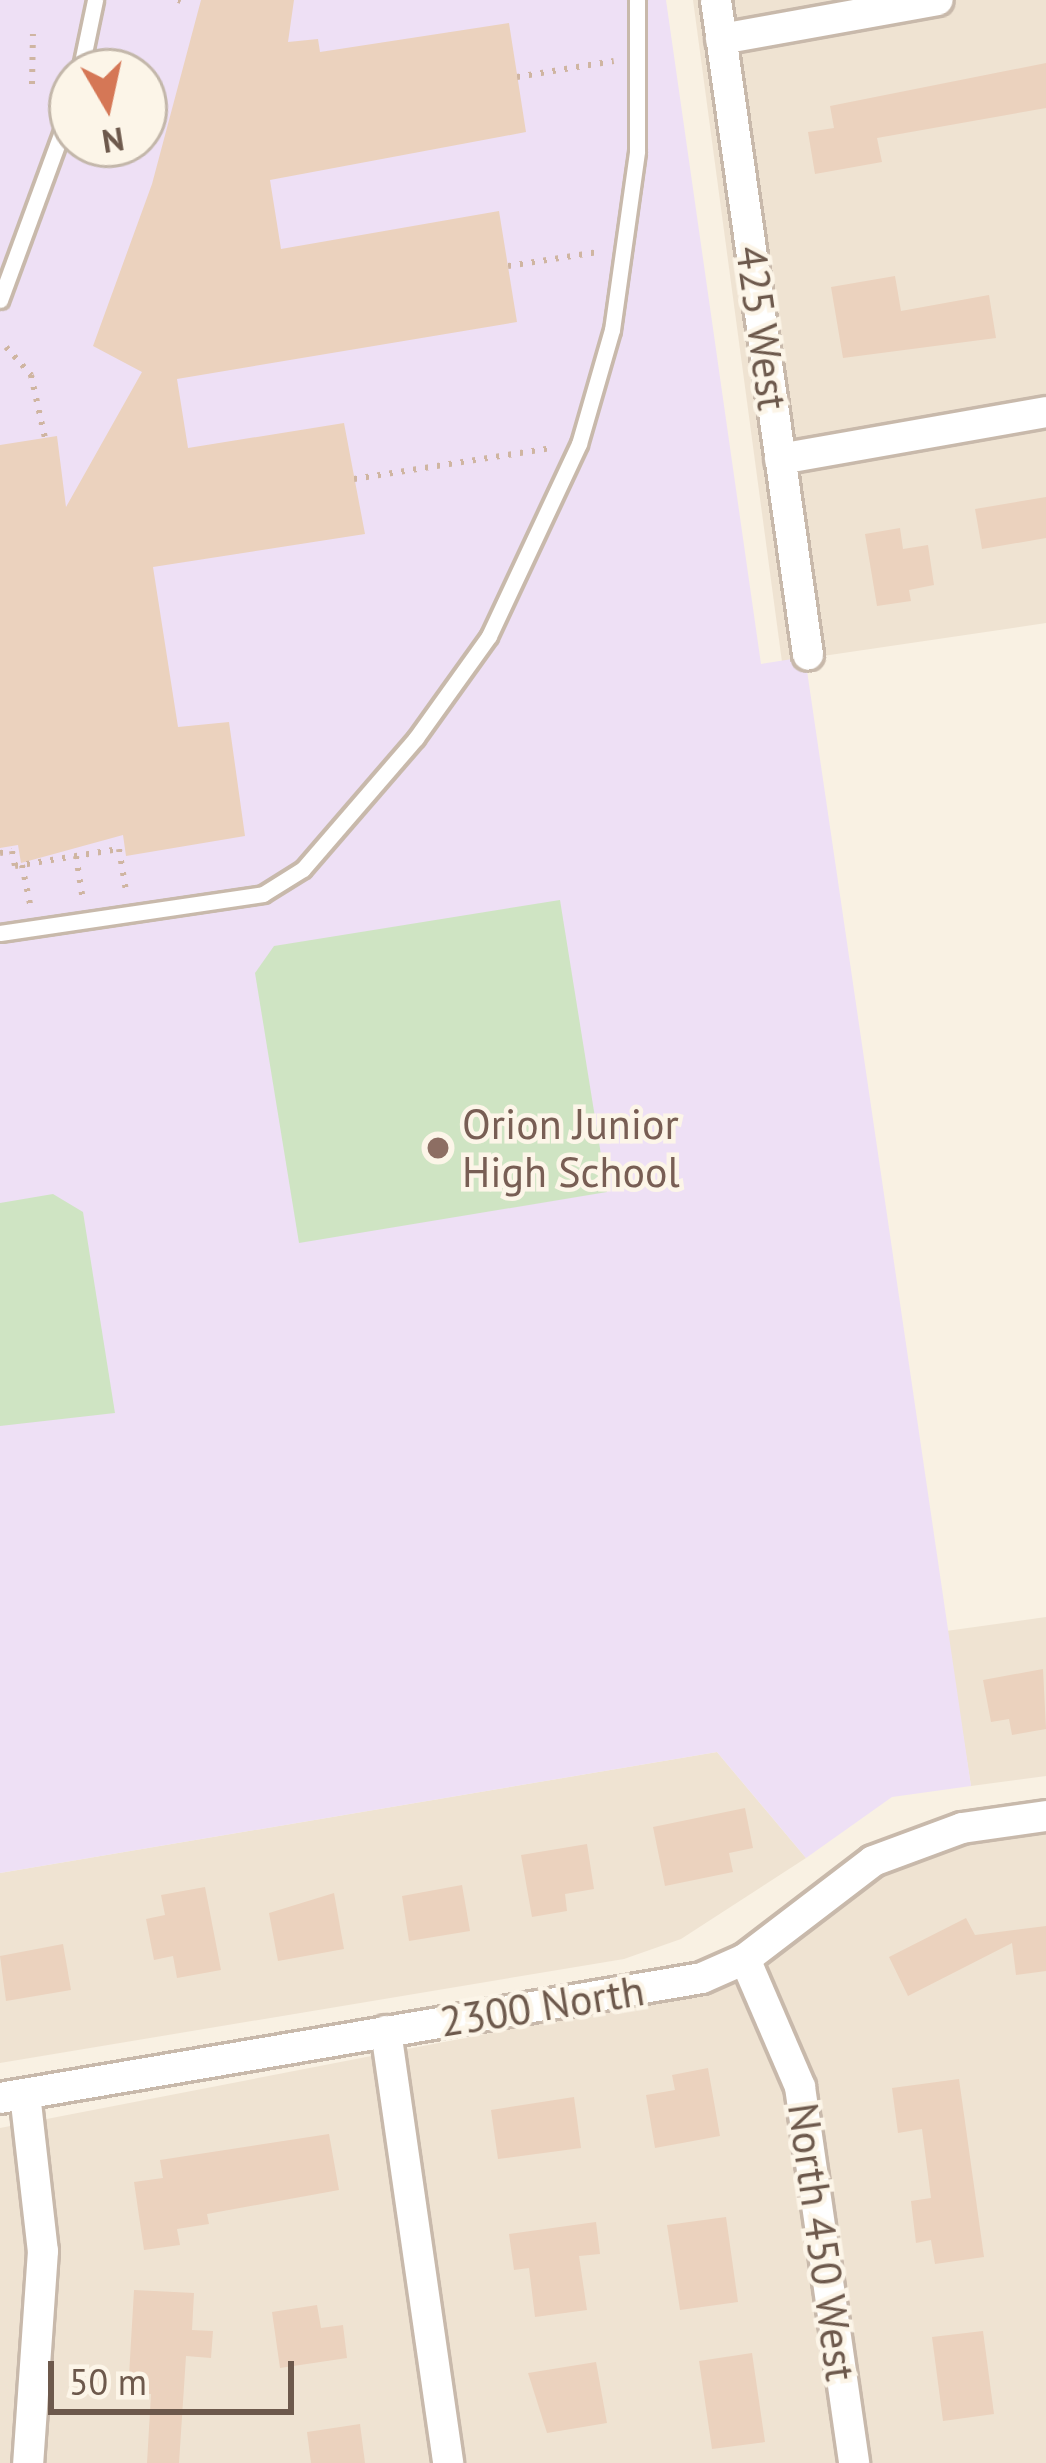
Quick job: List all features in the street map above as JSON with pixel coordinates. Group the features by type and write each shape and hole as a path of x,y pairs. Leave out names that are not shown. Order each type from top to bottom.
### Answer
{"street":[{"name":"425 West","path":"716,0 808,655"},
{"path":"721,39 938,0"},
{"path":"780,459 1046,412"},
{"name":"2300 North","path":"12,2096 656,1988 745,1959 873,1862 962,1828 1046,1816"},
{"name":"North 450 West","path":"745,1959 800,2087 854,2463"},
{"path":"386,2031 448,2463"},
{"path":"12,2096 43,2252 28,2463"}],"lane":[{"path":"85,48 95,0"},
{"path":"0,933 263,894 303,869 416,738 489,636 579,444 612,330 637,151 637,0"},
{"path":"0,300 48,168"}],"path":[{"path":"32,83 33,34"},
{"path":"517,76 623,60"},
{"path":"508,266 614,250"},
{"path":"6,347 31,375 45,438"},
{"path":"354,479 563,446"},
{"path":"0,853 12,851 15,866 119,849 126,894"},
{"path":"76,856 83,902"},
{"path":"22,865 31,911"}],"shaded area":[{"name":"Orion Junior High School","path":"0,0 666,0 761,664 805,657 971,1786 892,1797 806,1858 717,1752 0,1873"},
{"path":"693,0 1046,0 1046,623 782,662"},
{"path":"1046,1617 1046,1776 971,1786 946,1631"},
{"path":"717,1752 806,1858 681,1939 624,1959 0,2063 0,1873"},
{"path":"1046,1834 1046,2463 0,2463 0,2128 681,1996 828,1882 925,1851"}],"green space":[{"path":"560,900 607,1192 299,1243 255,973 274,946"},
{"path":"53,1194 83,1212 115,1413 0,1426 0,1203"}],"building":[{"path":"201,0 294,0 288,42 318,39 320,52 509,23 526,132 270,180 281,249 499,211 517,322 177,379 188,448 344,423 365,534 153,567 178,727 229,722 245,836 126,856 123,835 21,863 18,845 0,848 0,445 57,436 66,507 142,372 93,346 156,168 168,168 168,124"},
{"path":"1046,63 1046,108 877,138 882,162 815,174 808,132 834,128 830,106"},
{"path":"895,276 901,311 989,295 996,338 843,358 831,287"},
{"path":"1046,497 1046,538 982,549 975,509"},
{"path":"900,528 903,549 928,545 934,585 909,590 911,601 877,606 865,534"},
{"path":"1043,1669 1046,1729 1012,1735 1009,1719 991,1722 983,1680"},
{"path":"745,1808 753,1848 729,1853 733,1872 665,1886 653,1827"},
{"path":"587,1844 594,1889 565,1894 567,1911 532,1917 521,1855"},
{"path":"462,1885 470,1931 409,1941 402,1896"},
{"path":"205,1887 221,1970 177,1978 173,1956 154,1960 146,1919 165,1915 161,1895"},
{"path":"334,1893 344,1949 278,1961 269,1913"},
{"path":"966,1918 975,1935 1046,1926 1046,1971 1016,1975 1012,1943 908,1996 889,1957"},
{"path":"63,1944 71,1990 6,2001 0,1956"},
{"path":"708,2068 720,2136 655,2148 646,2095 675,2090 672,2075"},
{"path":"959,2079 984,2257 935,2264 931,2240 916,2243 911,2201 931,2198 922,2129 898,2133 892,2088"},
{"path":"574,2097 581,2148 498,2159 491,2110"},
{"path":"329,2134 339,2190 207,2214 209,2224 177,2229 180,2245 144,2250 134,2182 163,2178 160,2160"},
{"path":"726,2217 738,2302 680,2310 667,2225"},
{"path":"596,2222 600,2254 579,2256 587,2310 535,2317 529,2268 514,2270 509,2234"},
{"path":"134,2290 194,2293 192,2330 213,2331 211,2358 186,2356 179,2463 147,2463 151,2394 128,2393"},
{"path":"317,2305 321,2328 343,2325 347,2358 280,2368 272,2312"},
{"path":"983,2331 994,2414 943,2421 932,2337"},
{"path":"752,2353 765,2442 712,2449 699,2361"},
{"path":"596,2362 607,2423 547,2433 528,2373"},
{"path":"360,2424 365,2463 311,2463 307,2432"}],"place":[{"name":"Orion Junior High School","path":"438,1148"}]}
